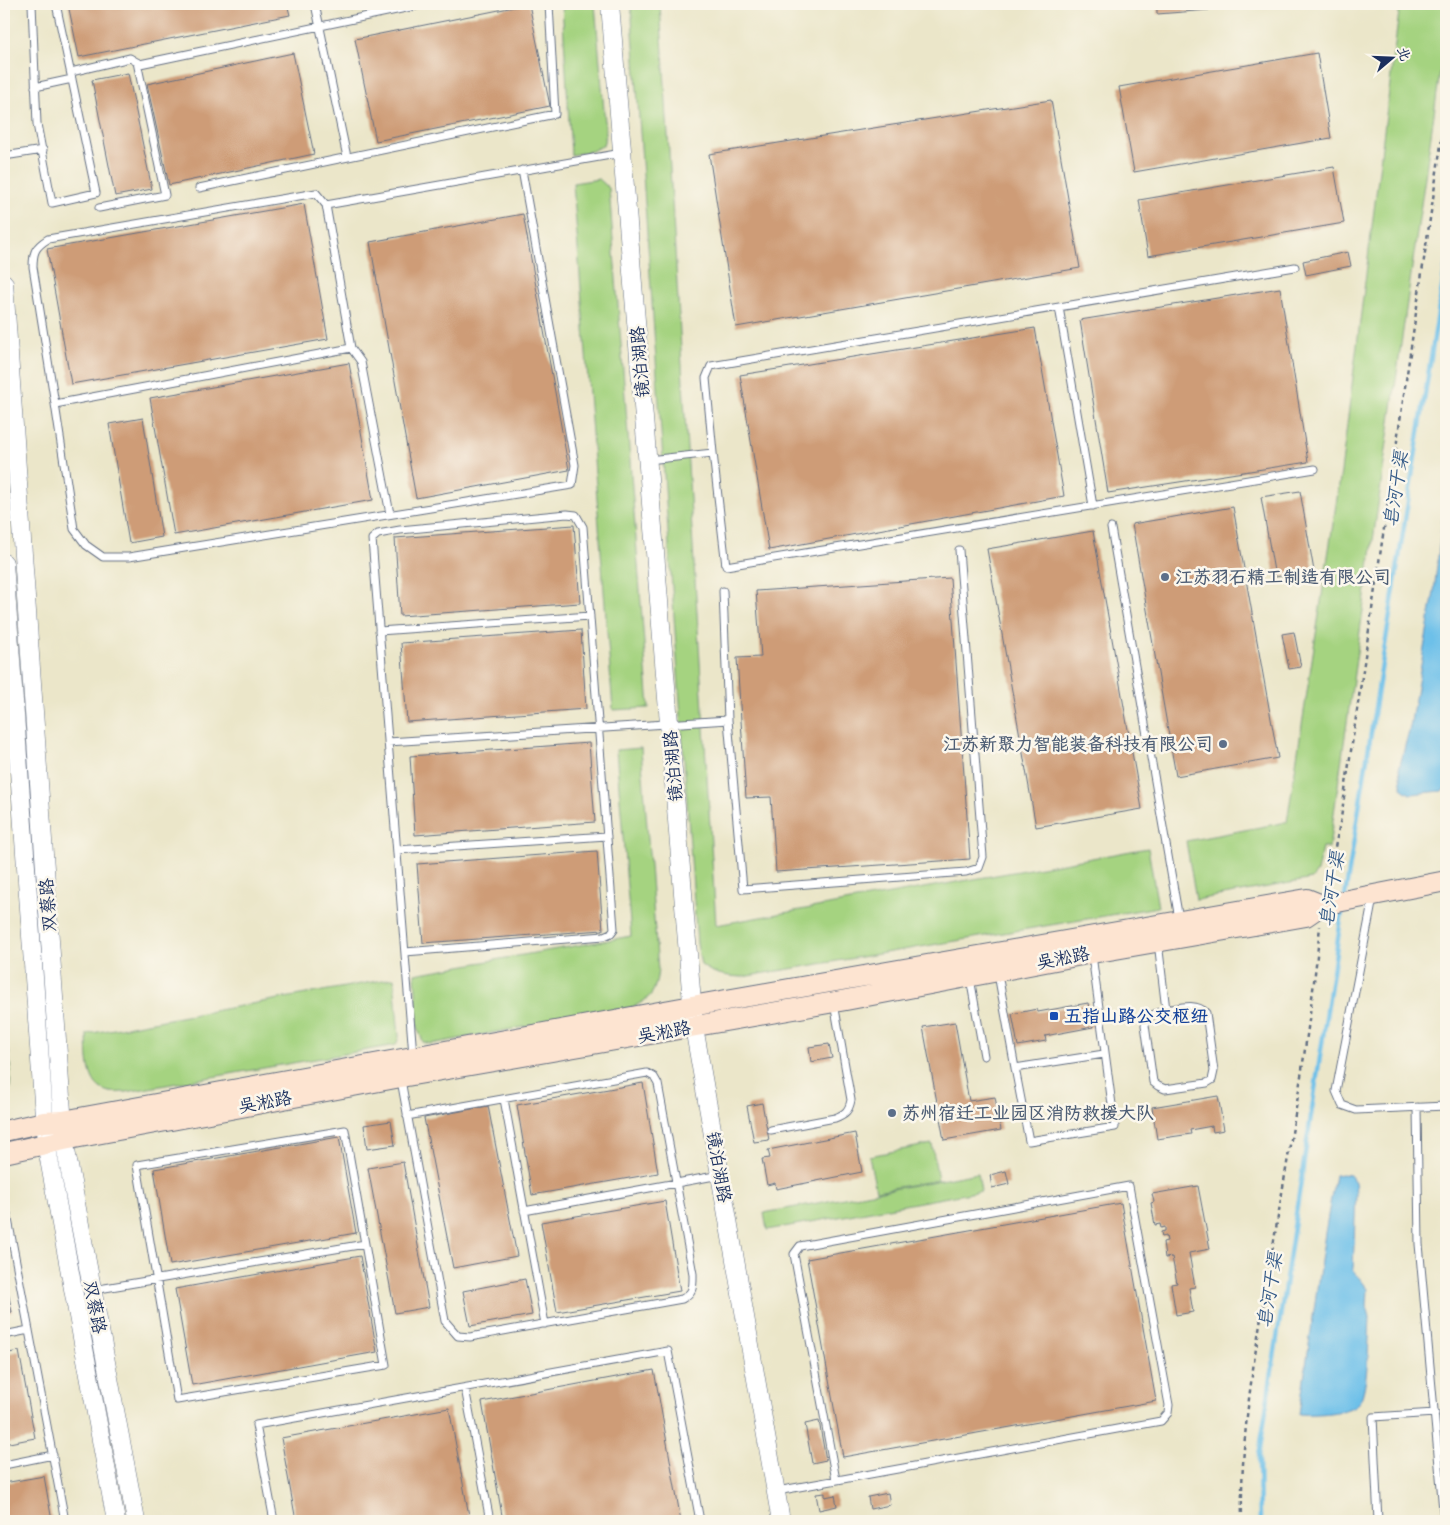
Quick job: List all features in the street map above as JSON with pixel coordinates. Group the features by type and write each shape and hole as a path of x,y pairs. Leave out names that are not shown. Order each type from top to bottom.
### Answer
{"main road":[{"name":"吴淞路","path":"410,1070 692,1006 968,967 1181,929 1306,916 1322,905 1446,881"},
{"name":"吴淞路","path":"4,1132 54,1132 410,1070 694,1027 834,1002 968,967 998,971 1158,942 1181,929"},
{"name":"吴淞路","path":"4,1153 54,1132"}],"street":[{"name":"镜泊湖路","path":"610,4 694,1027 782,1521"},
{"name":"双蔡路","path":"4,284 6,359 54,1132 92,1290 136,1521"},
{"name":"双蔡路","path":"4,563 8,674 54,1132 116,1521"}],"lane":[{"path":"32,4 37,124 52,202 96,192 56,4"},
{"path":"315,4 347,157"},
{"path":"36,87 130,58 140,64 425,4"},
{"path":"199,188 556,114 549,4"},
{"path":"99,208 165,195 137,62"},
{"path":"4,156 42,150"},
{"path":"326,205 623,153"},
{"path":"390,514 361,362 350,348 326,205 316,194 48,238 40,244 33,254 33,267 74,529 86,544 103,557 129,556 572,485 574,465 522,170"},
{"path":"1295,267 711,366 706,378 712,453 726,566 1315,469"},
{"path":"1059,307 1093,506"},
{"path":"55,404 350,348"},
{"path":"648,460 712,453"},
{"path":"405,952 604,936 611,933 614,929 583,527 576,515 566,514 400,530 378,534 372,539 405,952 410,1070 408,1116 445,1321 458,1336 470,1337 545,1324 682,1299 689,1295 693,1288 693,1274 658,1084 654,1077 646,1073 408,1116"},
{"path":"1111,528 1181,929"},
{"path":"722,591 728,720 742,890 966,872 978,868 983,857 959,550"},
{"path":"379,631 590,616"},
{"path":"388,742 728,720"},
{"path":"397,850 607,836"},
{"path":"1373,896 1336,1091 1342,1105 1356,1110 1446,1106"},
{"path":"1158,942 1166,1010"},
{"path":"998,971 1029,1141 1115,1127 1092,953"},
{"path":"968,967 984,1056"},
{"path":"771,1130 834,1118 843,1115 849,1109 851,1100 834,1002"},
{"path":"1195,1006 1206,1012 1214,1071 1212,1080 1207,1083 1165,1089 1153,1082 1145,1025 1153,1014 1166,1010 1195,1006"},
{"path":"1015,1068 1104,1054"},
{"path":"504,1099 545,1324"},
{"path":"1417,1107 1419,1244 1444,1521"},
{"path":"346,1130 365,1244 386,1365 177,1400 136,1166 346,1130"},
{"path":"524,1211 720,1175"},
{"path":"776,1491 1162,1421 1168,1413 1169,1405 1129,1186 800,1246 794,1254 836,1480"},
{"path":"4,1211 7,1214 65,1521"},
{"path":"92,1290 365,1244"},
{"path":"4,1335 29,1330"},
{"path":"274,1521 256,1425 668,1351 700,1521"},
{"path":"465,1388 490,1521"},
{"path":"1378,1521 1373,1417 1435,1413"},
{"path":"4,1465 53,1456"}],"path":[{"path":"1242,1521 1241,1492 1252,1367 1306,1042 1314,988 1322,905 1341,818 1446,110"}],"green space":[{"path":"562,4 595,4 606,134 603,145 592,151 571,155"},
{"path":"631,4 660,4 716,925 1148,848 1158,907 742,977 720,974 701,965 697,944"},
{"path":"1400,4 1446,4 1446,30 1329,848 1322,848 1317,872 1312,879 1196,900 1186,841 1287,822 1341,472"},
{"path":"599,179 609,188 649,708 613,710 573,183"},
{"path":"641,748 658,970 656,984 652,993 633,1007 431,1044 423,1042 418,1029 415,974 631,936 616,750"},
{"path":"394,978 399,1037 396,1045 126,1092 112,1092 102,1089 92,1077 88,1060 87,1034"},
{"path":"9,1050 10,1084 4,1103 4,1051"},
{"path":"932,1144 938,1180 876,1191 869,1156"},
{"path":"978,1173 981,1191 767,1230 764,1213"}],"water":[{"path":"1446,487 1446,787 1442,791 1410,794 1402,789 1399,769 1410,727 1434,592"},
{"path":"1335,1175 1350,1175 1355,1182 1353,1270 1368,1289 1367,1306 1370,1317 1368,1362 1364,1387 1359,1402 1348,1409 1322,1414 1299,1414"}],"building":[{"path":"68,4 287,4 290,15 79,57"},
{"path":"529,4 550,106 376,141 355,39"},
{"path":"1157,4 1209,4 1209,10 1157,14"},
{"path":"1234,4 1252,4 1252,5 1234,7"},
{"path":"293,53 314,154 169,185 147,84"},
{"path":"1317,53 1331,138 1134,172 1119,87"},
{"path":"128,73 152,189 115,196 92,80"},
{"path":"1051,100 1080,268 736,327 709,154"},
{"path":"1334,167 1344,223 1148,256 1139,200"},
{"path":"304,204 328,339 71,384 47,249"},
{"path":"523,214 569,470 416,498 370,242"},
{"path":"1348,252 1351,266 1306,275 1303,261"},
{"path":"1280,288 1308,462 1108,493 1080,320"},
{"path":"1035,328 1064,496 769,550 740,375"},
{"path":"349,363 373,500 174,535 150,398"},
{"path":"143,418 162,537 129,543 109,424"},
{"path":"1300,491 1314,571 1275,577 1261,497"},
{"path":"1233,507 1278,758 1176,776 1132,524"},
{"path":"574,525 580,603 400,616 395,538"},
{"path":"1093,531 1142,809 1036,827 987,549"},
{"path":"950,578 970,859 776,872 771,797 746,798 737,658 761,657 756,591"},
{"path":"581,630 586,709 407,722 401,643"},
{"path":"1294,632 1301,667 1289,669 1282,634"},
{"path":"589,743 595,822 415,835 410,756"},
{"path":"597,851 603,930 423,943 417,864"},
{"path":"1088,1003 1093,1027 1045,1036 1046,1041 1018,1046 1012,1014 1037,1009 1038,1012"},
{"path":"955,1022 969,1101 995,1097 1001,1130 944,1140 923,1027"},
{"path":"829,1044 832,1058 811,1062 809,1047"},
{"path":"643,1083 658,1173 532,1195 517,1105"},
{"path":"1218,1096 1224,1130 1213,1132 1212,1126 1190,1130 1191,1134 1157,1139 1152,1107"},
{"path":"762,1103 769,1140 754,1142 747,1106"},
{"path":"488,1106 517,1256 453,1268 424,1118"},
{"path":"391,1121 395,1145 367,1149 364,1125"},
{"path":"855,1133 862,1172 776,1189 775,1183 767,1185 762,1159 770,1158 768,1150"},
{"path":"339,1137 356,1233 170,1265 154,1169"},
{"path":"403,1162 429,1307 395,1313 368,1168"},
{"path":"1006,1171 1009,1184 992,1188 990,1175"},
{"path":"1198,1186 1210,1249 1189,1253 1195,1287 1189,1288 1193,1312 1176,1315 1171,1284 1177,1283 1172,1257 1165,1258 1163,1242 1167,1241 1166,1236 1162,1237 1161,1232 1165,1231 1165,1227 1161,1228 1160,1224 1155,1225 1151,1203 1154,1202 1152,1194"},
{"path":"665,1201 680,1291 557,1312 541,1222"},
{"path":"1121,1203 1156,1401 843,1457 807,1259"},
{"path":"360,1256 377,1352 192,1385 175,1289"},
{"path":"4,1272 12,1312 4,1313"},
{"path":"525,1279 532,1315 470,1326 463,1291"},
{"path":"19,1351 35,1438 4,1444 4,1354"},
{"path":"654,1370 681,1521 503,1521 482,1402"},
{"path":"449,1408 470,1521 296,1521 281,1438"},
{"path":"819,1421 826,1460 812,1463 805,1424"},
{"path":"44,1476 52,1521 4,1521 4,1483"},
{"path":"825,1493 825,1497 835,1495 837,1506 819,1510 816,1494"},
{"path":"888,1493 890,1505 870,1509 868,1497"}],"waterway":[{"name":"皂河干渠","path":"1345,896 1446,263"},
{"name":"皂河干渠","path":"1260,1521 1259,1456 1343,906"}],"place":[{"name":"江苏羽石精工制造有限公司","path":"1165,577"},
{"name":"江苏新聚力智能装备科技有限公司","path":"1223,744"},
{"name":"五指山路公交枢纽","path":"1054,1016"},
{"name":"苏州宿迁工业园区消防救援大队","path":"892,1113"}]}
